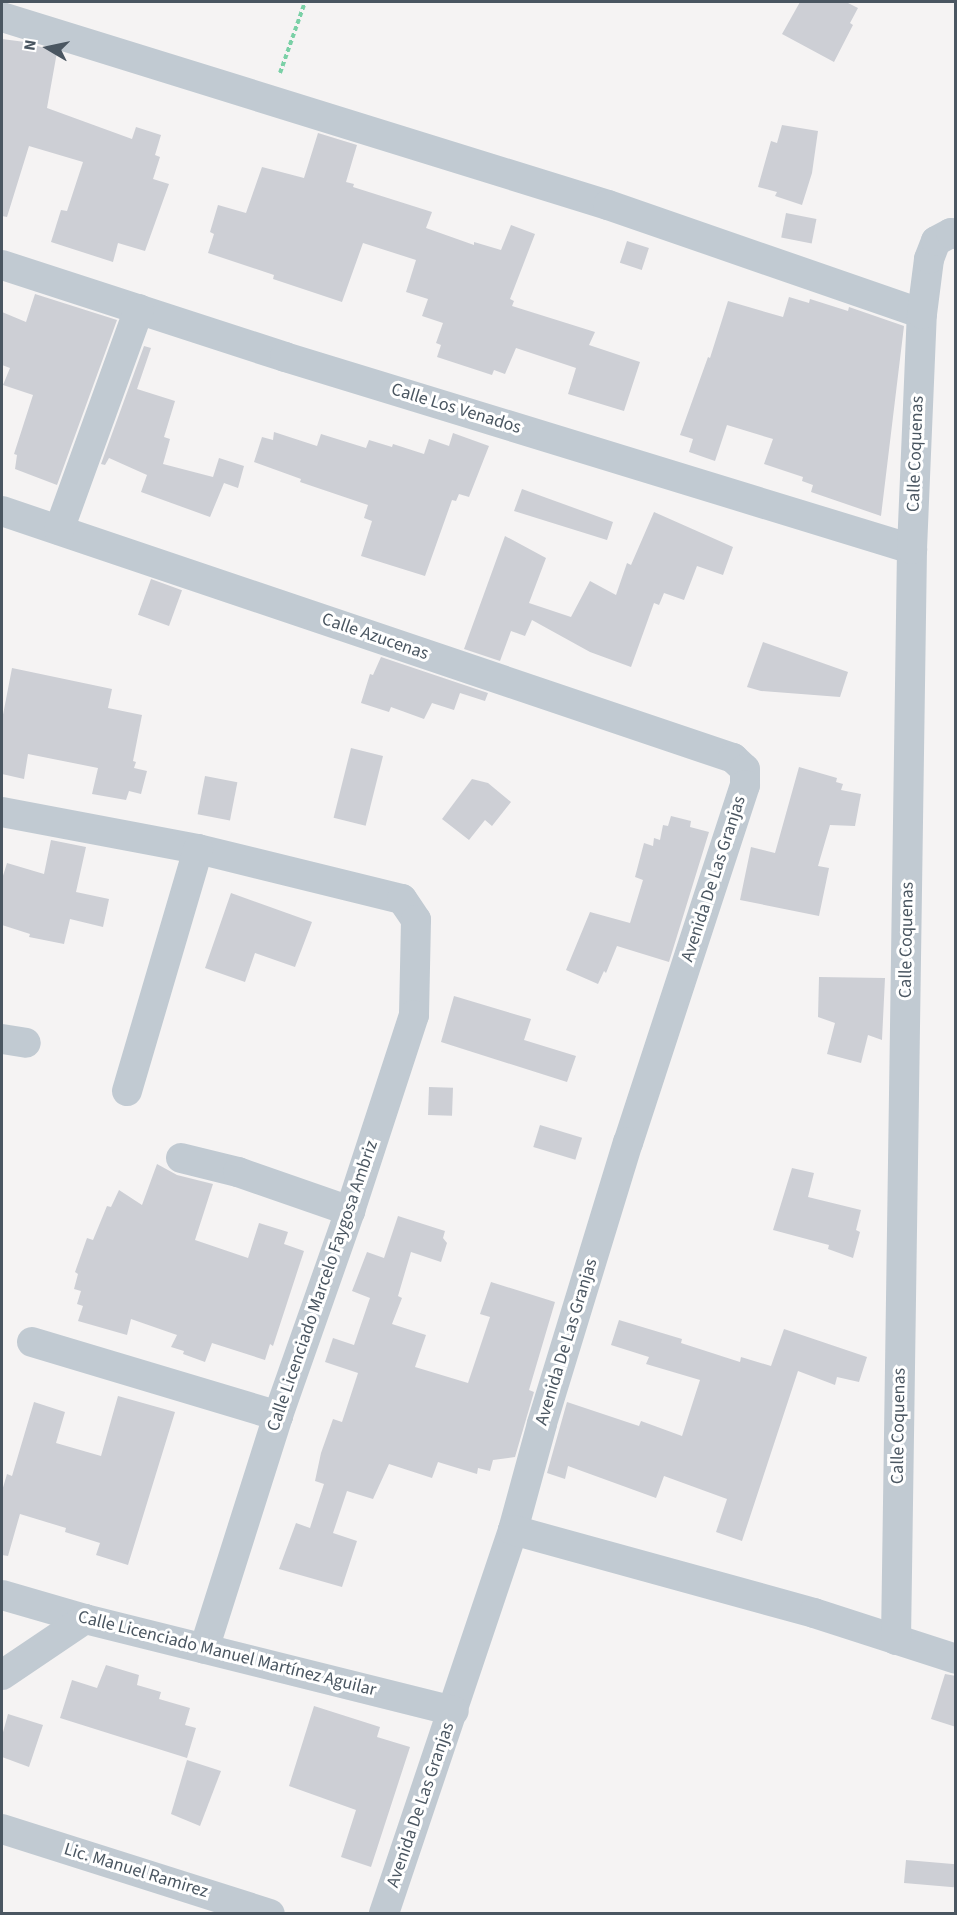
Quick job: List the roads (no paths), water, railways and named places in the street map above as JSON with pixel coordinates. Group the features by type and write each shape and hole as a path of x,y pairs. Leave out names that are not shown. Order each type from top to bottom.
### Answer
{"street":[{"path":"2,17 608,205 922,315"},
{"name":"Calle Coquenas","path":"896,1640 912,549 922,315 929,259 946,237"},
{"name":"Calle Los Venados","path":"2,265 912,549"},
{"path":"59,530 139,309"},
{"name":"Calle Azucenas","path":"2,511 733,758 745,769"},
{"name":"Avenida De Las Granjas","path":"384,1914 513,1530 542,1424 628,1142 745,785 745,769"},
{"path":"2,812 198,849 127,1091"},
{"name":"Calle Licenciado Marcelo Faygosa Ambriz","path":"198,849 402,899 416,920 414,1015 350,1211 278,1416 204,1648"},
{"path":"181,1158 238,1172 350,1211"},
{"path":"32,1342 278,1416"},
{"path":"513,1530 814,1613 956,1659"},
{"name":"Calle Licenciado Manuel Martínez Aguilar","path":"2,1595 85,1619 454,1711"},
{"path":"2,1675 85,1619"},
{"name":"Lic. Manuel Ramirez","path":"2,1830 270,1914"}]}
